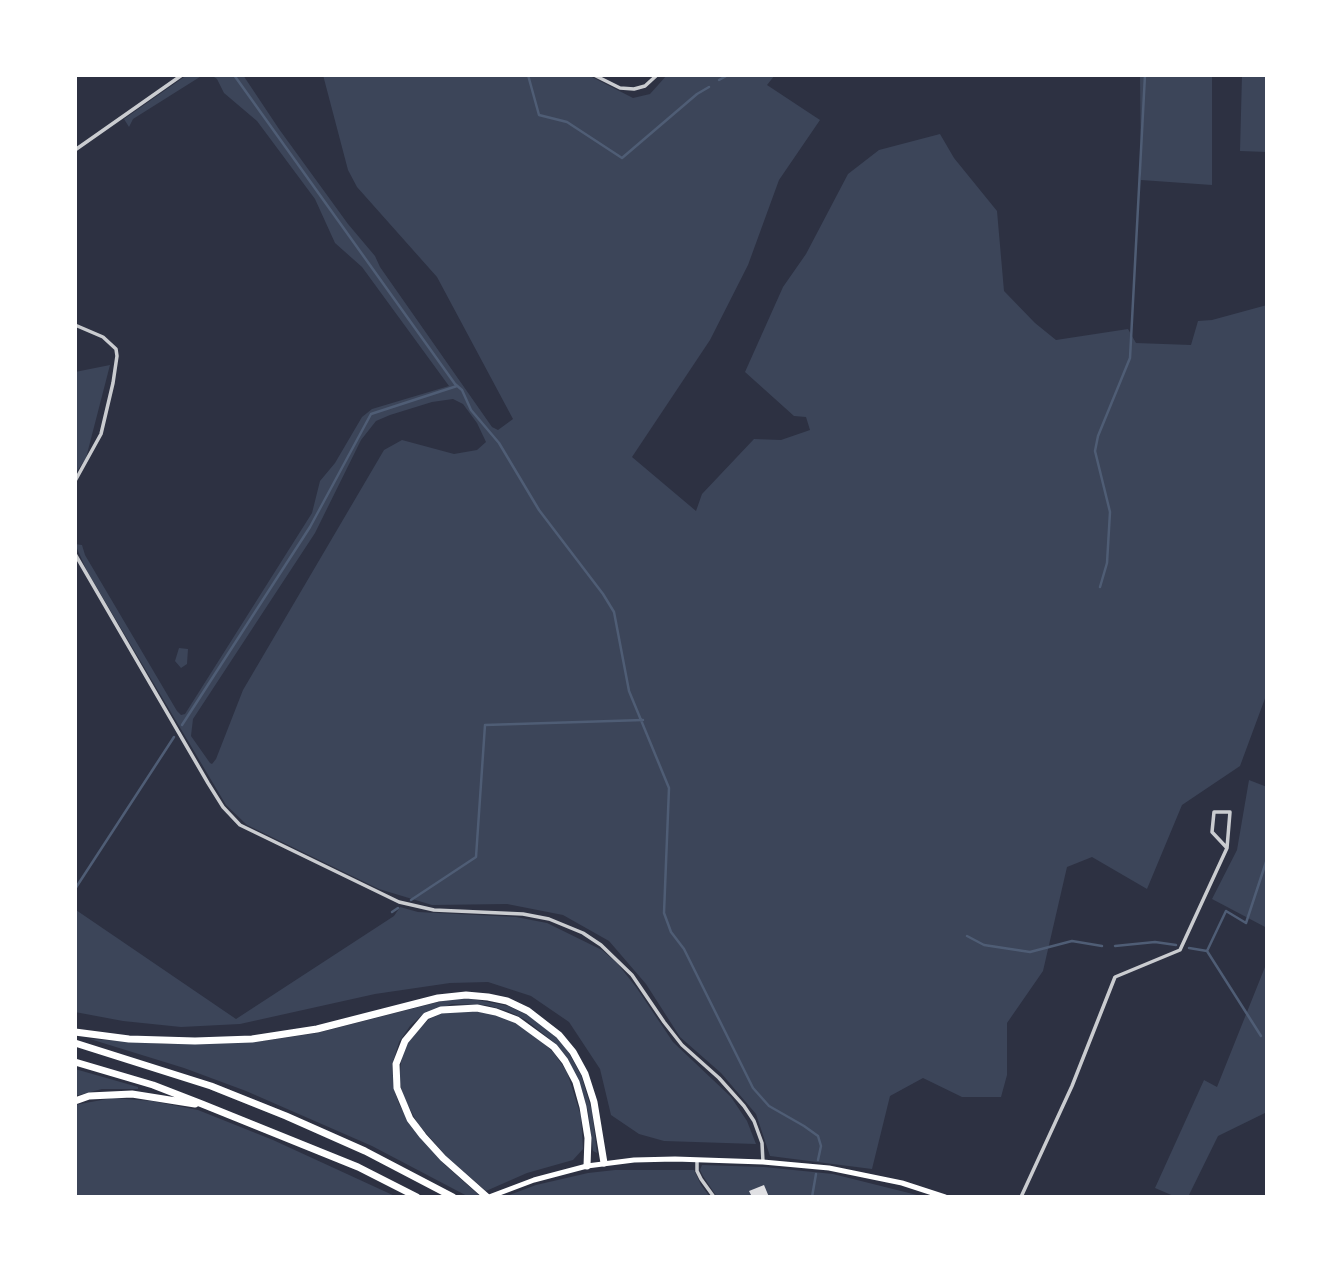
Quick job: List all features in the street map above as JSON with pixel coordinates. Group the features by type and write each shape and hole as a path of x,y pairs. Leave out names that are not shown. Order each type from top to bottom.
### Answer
{"highway":[{"path":"75,1032 129,1039 252,1039 317,1029 438,998 466,995 497,999 528,1011 559,1035 573,1052 585,1074 594,1102 604,1163"},
{"path":"488,1197 443,1158 423,1136 410,1119 397,1088 396,1064 404,1041 426,1017 441,1010 477,1008 496,1012 517,1020 554,1047 571,1071 583,1107 588,1138 587,1166"},
{"path":"75,1043 211,1086 286,1115 365,1151 453,1197"},
{"path":"75,1062 143,1082 202,1104 358,1167 417,1197"},
{"path":"75,1101 89,1096 132,1094 202,1104"}],"main road":[{"path":"488,1197 518,1185 587,1166 634,1160 697,1160 763,1162 863,1173 902,1182 945,1197"}],"street":[{"path":"76,150 183,75"},
{"path":"594,75 620,88 634,89 645,86 657,75"},
{"path":"75,325 103,337 116,349 117,356 101,433 75,481"},
{"path":"75,554 208,783 223,807 240,825 399,902 434,910 523,914 549,919 583,933 601,945 632,975 673,1035 744,1106 754,1121 762,1143 763,1162"},
{"path":"1021,1197 1072,1086 1115,977 1180,950 1227,848 1230,812 1214,812 1212,832 1227,848"},
{"path":"697,1160 697,1171 714,1197"}],"shaded area":[{"path":"187,75 203,75 133,119 129,127 124,119"},
{"path":"211,75 243,75 348,224 375,256 492,427 498,430 513,419 437,277 357,187 348,170 323,75 588,75 633,98 650,94 667,75 775,75 767,85 820,120 779,180 748,265 710,340 632,457 696,511 702,494 754,439 781,440 810,430 806,417 794,416 745,372 783,287 806,254 848,174 879,150 940,134 954,158 997,211 1004,291 1056,340 1128,329 1136,343 1191,345 1198,321 1212,320 1267,305 1267,693 1240,766 1182,805 1147,889 1092,857 1067,867 1043,971 1007,1023 1007,1075 1001,1097 962,1097 923,1078 890,1096 872,1169 770,1156 756,1114 721,1073 680,1037 646,984 609,941 563,915 507,904 432,905 379,889 247,825 226,805 87,571 75,544 82,545 85,555 177,711 181,715 185,714 312,513 320,481 335,463 362,417 372,409 449,386 362,267 335,243 315,199 257,121 224,93 217,79","holes":["453,399 463,404 477,423 486,442 477,450 454,454 402,440 384,450 243,690 216,759 210,763 191,736 193,719 315,533 361,440 376,421 390,415 432,402"]},
{"path":"1140,75 1212,75 1212,185 1141,180"},
{"path":"1242,75 1267,75 1267,152 1240,151"},
{"path":"110,365 86,458 75,474 75,372"},
{"path":"179,648 188,649 187,664 181,668 175,661"},
{"path":"1249,780 1267,787 1267,928 1212,899 1237,850"},
{"path":"400,907 418,912 516,917 547,923 602,950 617,963 636,987 673,1042 731,1097 747,1121 756,1144 664,1141 639,1134 611,1115 600,1069 569,1022 531,996 488,982 450,983 375,994 240,1024 181,1027 123,1021 75,1012 76,910 236,1019 394,916"},
{"path":"1267,962 1267,1112 1218,1136 1188,1197 1176,1197 1155,1188 1204,1080 1217,1087"},
{"path":"450,999 472,999 508,1006 532,1017 548,1029 566,1048 581,1075 592,1111 597,1153 593,1151 588,1111 582,1091 568,1059 556,1044 526,1020 508,1011 486,1005 452,1004 422,1015 399,1042 392,1065 394,1089 399,1104 413,1128 444,1164 481,1197 469,1197 372,1146 246,1091 184,1068 90,1039 166,1044 263,1041 317,1033"},
{"path":"469,1010 494,1014 514,1022 539,1038 554,1053 567,1072 581,1116 583,1149 573,1160 527,1173 486,1191 447,1157 418,1124 404,1098 399,1080 402,1055 408,1041 429,1019 445,1012"},
{"path":"75,1069 138,1089 102,1089 75,1096"},
{"path":"112,1098 152,1101 198,1110 273,1140 397,1197 75,1197 75,1105"},
{"path":"702,1165 764,1167 833,1174 925,1197 717,1197 700,1170"},
{"path":"615,1170 694,1170 710,1197 504,1197 536,1185"}],"building":[{"path":"764,1185 769,1197 752,1197 749,1191"}],"waterway":[{"path":"234,75 455,384 462,390 471,410 499,443 539,510 614,612 629,691 669,788 664,913 671,932 684,949 753,1088 769,1106 818,1136 821,1146 818,1160"},
{"path":"528,75 539,115 567,122 622,158 697,94 709,87"},
{"path":"719,80 728,75"},
{"path":"1100,587 1107,563 1110,512 1095,451 1098,436 1130,358 1145,75"},
{"path":"182,725 310,527 371,414 457,386"},
{"path":"411,900 476,857 485,725 643,720"},
{"path":"75,889 174,737"},
{"path":"1189,948 1207,951 1226,911 1246,923 1267,859"},
{"path":"392,912 398,908"},
{"path":"967,936 984,945 1030,952 1072,941 1102,946"},
{"path":"1115,946 1155,942 1176,945"},
{"path":"1207,951 1261,1036"},
{"path":"812,1197 816,1174"}]}
